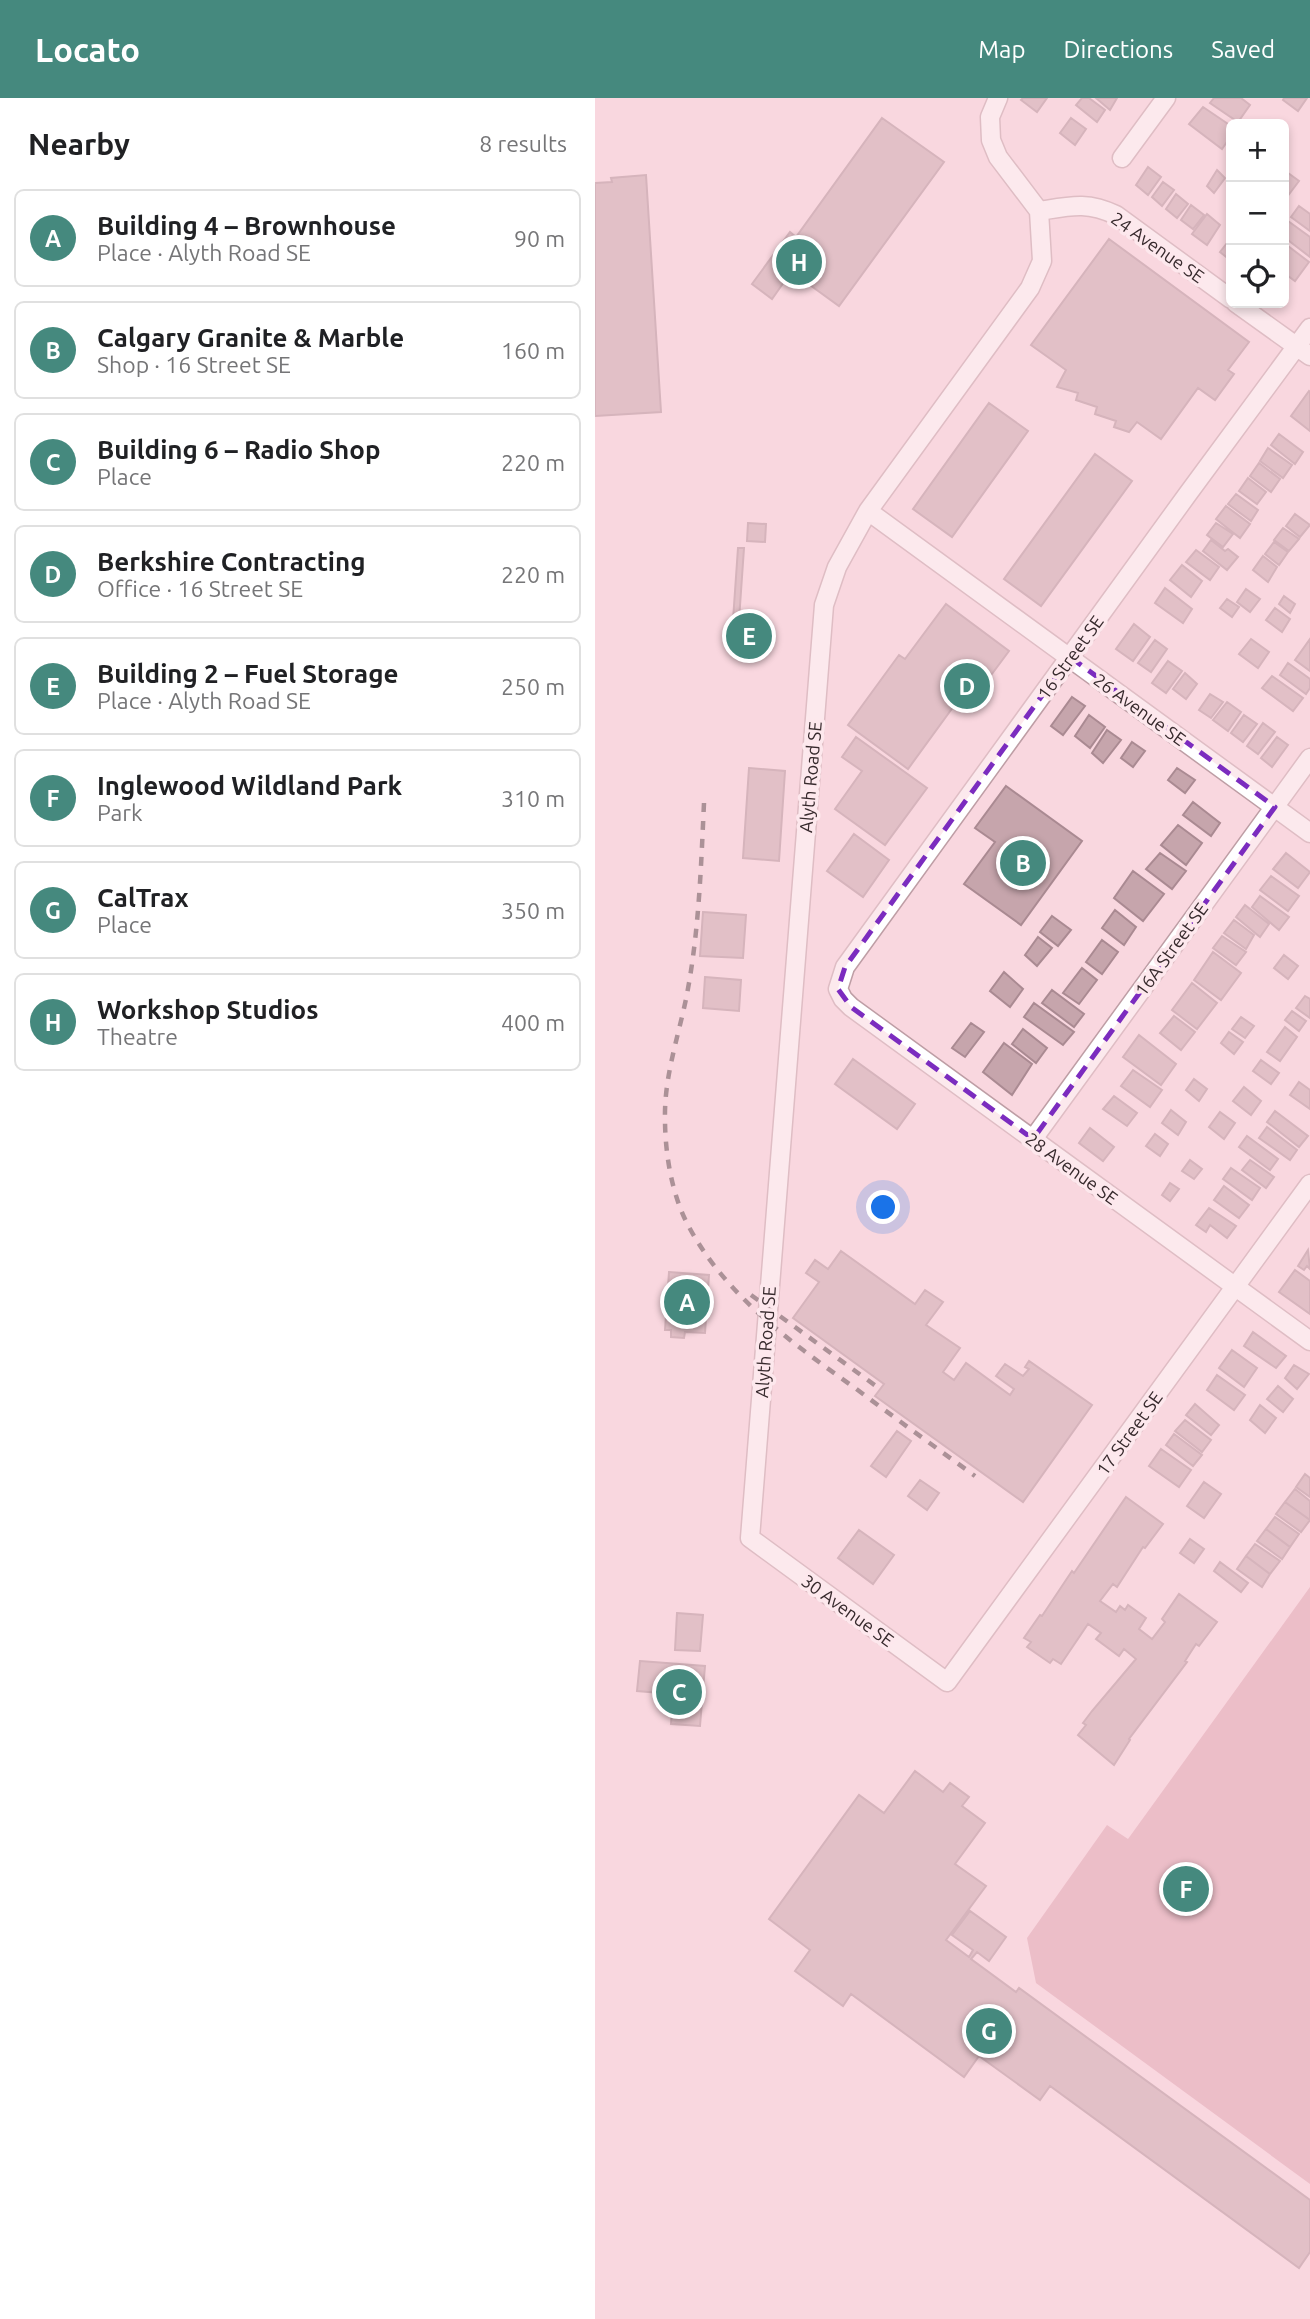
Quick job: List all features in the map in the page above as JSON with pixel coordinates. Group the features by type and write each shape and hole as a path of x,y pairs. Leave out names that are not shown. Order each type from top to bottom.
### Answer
{"street":[{"path":"998,98 990,117 991,140 998,157 1039,211"},
{"path":"1122,158 1166,98"},
{"name":"24 Avenue SE","path":"1039,211 1072,205 1100,207 1116,215 1226,295"},
{"name":"Alyth Road SE","path":"750,1538 824,605 837,567 868,511 1030,288 1042,261 1039,211"},
{"path":"1243,308 1303,351"},
{"name":"16 Street SE","path":"838,989 845,967 1070,657 1303,351 1310,328"},
{"name":"26 Avenue SE","path":"868,511 1310,833"},
{"name":"16A Street SE","path":"1033,1139 1310,758"},
{"name":"28 Avenue SE","path":"838,989 851,1007 1310,1341"},
{"name":"17 Street SE","path":"947,1682 1310,1184"},
{"name":"30 Avenue SE","path":"750,1538 947,1682"}],"highlighted area":[{"path":"1070,657 1275,807 1033,1139 851,1007 838,989 845,967"}],"shaded area":[{"path":"1310,1587 1310,2184 1036,1983 1027,1938 1107,1825 1128,1839"}],"building":[{"path":"1047,98 1037,112 1021,100"},
{"path":"1082,98 1089,98 1105,110 1097,122 1076,105"},
{"path":"1096,98 1117,98 1110,110"},
{"path":"1214,98 1241,98 1250,105 1240,119 1234,119 1210,103"},
{"path":"1307,98 1298,111 1283,100"},
{"path":"1203,107 1226,123 1226,143 1222,149 1189,124"},
{"path":"882,118 944,162 839,306 792,272 790,274 796,279 790,286 784,282 772,299 752,284 790,232 796,237"},
{"path":"1071,118 1086,129 1075,145 1060,133"},
{"path":"1148,167 1161,177 1148,195 1136,185"},
{"path":"1217,170 1225,178 1214,193 1207,186"},
{"path":"1289,174 1299,181 1289,194"},
{"path":"646,175 661,412 595,416 595,183 612,182 611,178"},
{"path":"1163,182 1174,190 1162,206 1152,197"},
{"path":"1176,194 1188,204 1177,218 1166,209"},
{"path":"1191,205 1204,215 1193,229 1181,220"},
{"path":"1299,206 1310,214 1310,231 1291,217"},
{"path":"1207,214 1220,225 1207,245 1192,234"},
{"path":"1289,222 1310,237 1310,257 1289,241"},
{"path":"1109,239 1249,342 1228,370 1234,374 1215,400 1198,388 1161,439 1137,422 1129,432 1114,427 1116,421 1095,414 1097,407 1076,400 1078,393 1057,387 1066,370 1031,345"},
{"path":"1226,244 1226,257 1220,252"},
{"path":"1289,247 1309,262 1295,281 1289,277"},
{"path":"1310,392 1310,431 1291,416"},
{"path":"989,403 1028,431 952,537 913,509"},
{"path":"1279,434 1303,452 1295,464 1271,445"},
{"path":"1268,448 1292,465 1283,478 1260,461"},
{"path":"1095,454 1132,481 1041,606 1004,579"},
{"path":"1259,463 1280,479 1271,492 1250,476"},
{"path":"1248,478 1266,492 1257,504 1239,491"},
{"path":"1236,494 1258,510 1251,521 1228,504"},
{"path":"1226,506 1250,524 1240,538 1216,519"},
{"path":"1295,514 1310,525 1300,537 1286,526"},
{"path":"748,523 766,524 765,542 747,541"},
{"path":"1216,523 1233,534 1223,547 1207,535"},
{"path":"1283,528 1299,539 1289,551 1274,540"},
{"path":"1211,540 1238,557 1227,570 1203,551"},
{"path":"1274,542 1288,552 1279,565 1265,554"},
{"path":"738,548 744,548 739,620 733,620"},
{"path":"1196,550 1219,567 1210,580 1186,562"},
{"path":"1263,556 1277,567 1268,582 1253,570"},
{"path":"1182,565 1202,581 1191,597 1170,580"},
{"path":"1165,588 1192,609 1183,623 1155,603"},
{"path":"1246,589 1260,599 1250,612 1237,602"},
{"path":"1284,596 1295,604 1290,613 1279,604"},
{"path":"1227,599 1239,607 1232,617 1220,608"},
{"path":"946,604 1009,651 968,706 959,699 908,769 848,725 899,655 905,659"},
{"path":"1275,608 1290,619 1282,632 1266,620"},
{"path":"1134,624 1150,637 1133,661 1116,649"},
{"path":"742,626 757,627 756,645 741,644"},
{"path":"1251,639 1269,652 1258,668 1239,654"},
{"path":"1310,639 1310,671 1295,660"},
{"path":"1155,640 1167,649 1151,672 1138,663"},
{"path":"1168,661 1182,671 1166,693 1152,683"},
{"path":"1288,663 1310,679 1310,688 1306,694 1280,675"},
{"path":"1185,673 1197,684 1186,699 1173,689"},
{"path":"1272,676 1303,698 1293,711 1262,688"},
{"path":"1210,694 1223,702 1211,718 1199,710"},
{"path":"1072,697 1085,706 1063,735 1051,726"},
{"path":"1227,702 1241,712 1228,731 1213,720"},
{"path":"1089,715 1105,727 1090,748 1075,736"},
{"path":"1244,715 1257,724 1243,742 1231,733"},
{"path":"1263,723 1275,732 1258,754 1247,746"},
{"path":"1107,730 1121,740 1103,763 1092,753"},
{"path":"856,737 927,788 885,845 835,809 862,771 842,757"},
{"path":"1277,737 1288,745 1272,767 1261,758"},
{"path":"1132,742 1145,751 1133,767 1121,758"},
{"path":"749,768 785,771 779,861 743,858"},
{"path":"1177,768 1195,780 1185,793 1168,780"},
{"path":"1006,786 1082,841 1021,925 964,884 995,842 975,828"},
{"path":"1193,802 1220,823 1211,836 1183,815"},
{"path":"1178,825 1202,843 1186,865 1161,845"},
{"path":"854,834 889,860 863,897 827,871"},
{"path":"1160,853 1186,871 1172,889 1146,869"},
{"path":"1286,853 1310,872 1298,888 1273,869"},
{"path":"1133,871 1164,894 1143,921 1114,898"},
{"path":"1271,876 1299,896 1288,911 1260,890"},
{"path":"1260,896 1289,917 1279,930 1252,907"},
{"path":"1245,905 1269,924 1260,937 1236,917"},
{"path":"1115,910 1136,927 1124,945 1102,928"},
{"path":"703,912 746,915 743,958 700,956"},
{"path":"1052,916 1071,930 1058,946 1040,932"},
{"path":"1234,920 1254,935 1246,949 1224,933"},
{"path":"1222,936 1246,952 1236,965 1213,948"},
{"path":"1038,937 1052,948 1037,966 1025,955"},
{"path":"1102,940 1118,952 1102,974 1086,962"},
{"path":"1213,952 1241,973 1221,1000 1194,980"},
{"path":"1284,955 1298,966 1288,979 1274,968"},
{"path":"1082,968 1097,980 1079,1004 1063,993"},
{"path":"1004,972 1023,989 1010,1007 990,991"},
{"path":"705,977 741,980 739,1011 703,1008"},
{"path":"1192,983 1217,1003 1197,1029 1172,1010"},
{"path":"1052,990 1084,1014 1074,1027 1042,1003"},
{"path":"1305,996 1310,999 1310,1018 1296,1008"},
{"path":"1034,1003 1074,1032 1063,1045 1024,1017"},
{"path":"1292,1011 1306,1021 1299,1031 1285,1020"},
{"path":"1174,1016 1195,1032 1181,1050 1160,1033"},
{"path":"1241,1017 1254,1026 1245,1038 1232,1029"},
{"path":"971,1023 984,1032 965,1057 952,1048"},
{"path":"1285,1027 1297,1037 1280,1061 1267,1052"},
{"path":"1023,1029 1047,1048 1036,1063 1012,1044"},
{"path":"1229,1032 1243,1042 1234,1054 1221,1043"},
{"path":"1139,1035 1176,1064 1161,1085 1123,1057"},
{"path":"1004,1043 1032,1064 1012,1095 983,1072"},
{"path":"853,1059 915,1104 897,1129 835,1084"},
{"path":"1261,1060 1279,1073 1271,1084 1253,1071"},
{"path":"1133,1070 1162,1090 1150,1107 1121,1086"},
{"path":"1194,1079 1207,1089 1199,1101 1186,1090"},
{"path":"1299,1082 1310,1090 1310,1109 1290,1095"},
{"path":"1244,1087 1261,1101 1251,1115 1233,1101"},
{"path":"1114,1096 1137,1113 1127,1126 1103,1109"},
{"path":"1171,1110 1186,1122 1178,1135 1162,1123"},
{"path":"1275,1111 1308,1136 1299,1147 1267,1122"},
{"path":"1220,1112 1235,1123 1224,1139 1209,1127"},
{"path":"1267,1127 1297,1150 1290,1160 1259,1138"},
{"path":"1090,1128 1114,1147 1103,1161 1079,1143"},
{"path":"1155,1134 1168,1144 1160,1156 1146,1146"},
{"path":"1247,1136 1278,1159 1270,1170 1239,1147"},
{"path":"1190,1160 1202,1169 1194,1179 1182,1171"},
{"path":"1250,1160 1274,1177 1266,1188 1242,1170"},
{"path":"1231,1168 1260,1188 1252,1200 1223,1179"},
{"path":"1170,1183 1179,1189 1170,1201 1162,1195"},
{"path":"1224,1186 1249,1205 1239,1218 1214,1200"},
{"path":"1209,1208 1236,1226 1227,1238 1210,1225 1206,1232 1196,1225"},
{"path":"1308,1250 1310,1269 1307,1266 1304,1270 1298,1266"},
{"path":"841,1251 915,1304 925,1290 943,1302 926,1325 960,1348 943,1372 954,1380 966,1363 1010,1395 1014,1389 996,1376 1005,1364 1023,1376 1029,1369 1025,1367 1029,1361 1092,1405 1023,1502 875,1396 884,1384 793,1318 819,1282 806,1273 815,1260 828,1269"},
{"path":"1295,1270 1310,1281 1310,1314 1279,1292"},
{"path":"669,1272 709,1275 705,1333 685,1332 684,1338 671,1337 671,1330 665,1330"},
{"path":"1253,1332 1286,1356 1276,1368 1244,1346"},
{"path":"1232,1350 1257,1368 1244,1387 1219,1368"},
{"path":"1294,1365 1309,1374 1297,1389 1285,1378"},
{"path":"1217,1375 1245,1395 1234,1410 1207,1390"},
{"path":"1278,1386 1293,1399 1283,1412 1267,1399"},
{"path":"1195,1404 1219,1425 1211,1435 1186,1415"},
{"path":"1260,1405 1276,1418 1265,1433 1250,1420"},
{"path":"1185,1420 1211,1440 1202,1452 1175,1431"},
{"path":"897,1431 911,1441 886,1477 871,1466"},
{"path":"1174,1434 1202,1455 1193,1466 1166,1445"},
{"path":"1161,1449 1191,1470 1179,1487 1149,1466"},
{"path":"1305,1474 1310,1478 1310,1497 1296,1487"},
{"path":"920,1480 939,1493 927,1510 908,1496"},
{"path":"1204,1482 1221,1494 1204,1518 1187,1506"},
{"path":"1295,1489 1310,1501 1310,1520 1285,1502"},
{"path":"1126,1497 1163,1524 1145,1548 1143,1547 1117,1587 1113,1584 1100,1601 1116,1612 1120,1606 1125,1610 1128,1605 1146,1618 1139,1629 1152,1639 1165,1622 1162,1619 1179,1594 1217,1622 1199,1646 1196,1644 1185,1661 1187,1662 1129,1739 1114,1765 1078,1735 1092,1711 1136,1659 1124,1649 1119,1656 1096,1639 1101,1633 1088,1624 1061,1664 1053,1659 1050,1663 1027,1647 1031,1642 1024,1638 1072,1571 1074,1573"},
{"path":"1285,1502 1310,1520 1301,1532 1276,1514"},
{"path":"1275,1517 1299,1534 1290,1547 1266,1529"},
{"path":"1266,1529 1290,1547 1282,1559 1257,1541"},
{"path":"859,1530 894,1555 873,1584 838,1558"},
{"path":"1190,1539 1204,1549 1194,1563 1180,1553"},
{"path":"1255,1544 1280,1561 1270,1574 1246,1556"},
{"path":"1246,1556 1270,1574 1262,1587 1237,1569"},
{"path":"1220,1562 1248,1583 1241,1592 1214,1571"},
{"path":"677,1613 703,1615 700,1651 675,1650"},
{"path":"640,1661 705,1666 700,1726 671,1724 673,1694 637,1691"},
{"path":"915,1771 943,1792 950,1783 969,1797 962,1806 985,1823 955,1864 986,1886 946,1940 969,1957 973,1950 952,1935 970,1911 1006,1937 989,1961 977,1952 971,1959 1016,1992 1019,1988 1310,2200 1310,2252 1299,2268 1050,2086 1040,2100 979,2056 964,2077 851,1994 843,2006 795,1971 810,1950 769,1919 859,1795 884,1813"}],"railway":[{"path":"704,803 694,947 665,1103 668,1160 683,1215 704,1252 741,1296 762,1316 808,1354 975,1476"},
{"path":"751,1295 880,1389"}],"place":[{"name":"Workshop Studios","path":"799,262"},
{"name":"Building 2 – Fuel Storage","path":"749,636"},
{"name":"Berkshire Contracting","path":"967,686"},
{"name":"Calgary Granite & Marble","path":"1023,863"},
{"name":"Building 4 – Brownhouse","path":"687,1302"},
{"name":"Building 6 – Radio Shop","path":"679,1692"},
{"name":"Inglewood Wildland Park","path":"1186,1889"},
{"name":"CalTrax","path":"989,2031"}]}
